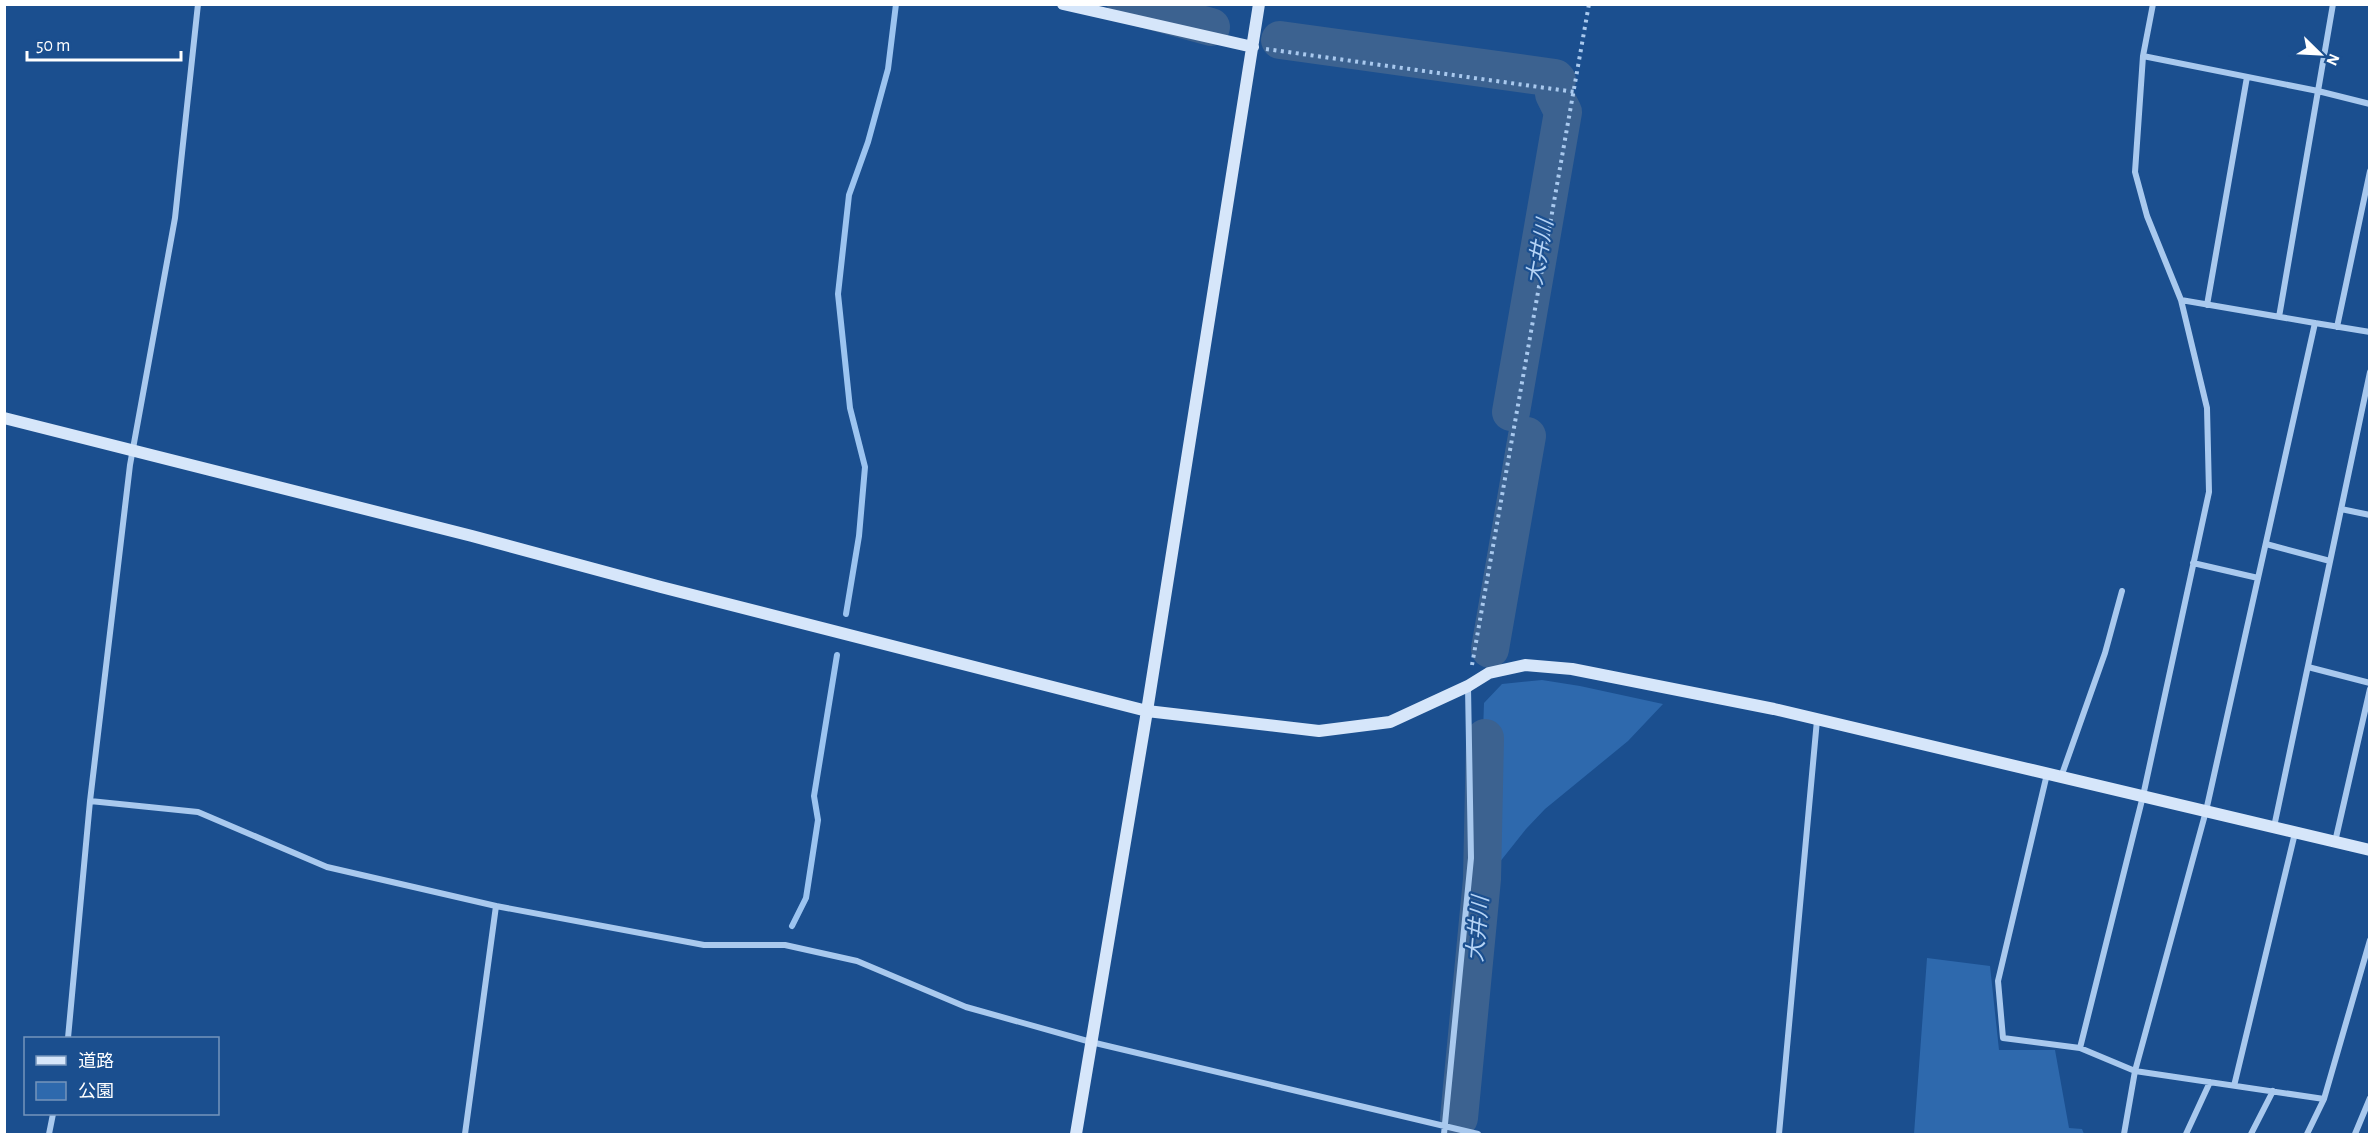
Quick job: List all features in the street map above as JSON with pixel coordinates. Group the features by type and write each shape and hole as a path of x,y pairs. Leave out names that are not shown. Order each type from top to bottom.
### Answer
{"street":[{"path":"68,1037 90,801 132,449 174,218 198,4"},
{"path":"1063,4 1253,48"},
{"path":"1076,1134 1148,711 1259,4"},
{"path":"2080,1048 2143,796 2209,492 2207,408 2181,300 2147,216 2135,172 2143,56 2153,4"},
{"path":"2279,317 2333,4"},
{"path":"2143,56 2318,91 2370,104"},
{"path":"2207,304 2247,77"},
{"path":"2337,327 2370,171"},
{"path":"2181,300 2370,332"},
{"path":"2124,1134 2135,1071 2206,811 2315,323"},
{"path":"2274,828 2370,372"},
{"path":"4,418 1148,711 1319,731 1390,722 1468,686 1489,673 1525,665 1572,669 1817,719 2370,850"},
{"path":"2341,509 2370,515"},
{"path":"2266,544 2330,561"},
{"path":"2193,563 2258,578"},
{"path":"2061,777 2105,653 2122,591"},
{"path":"2308,667 2370,683"},
{"path":"1444,1134 1471,858 1468,686"},
{"path":"2335,842 2370,689"},
{"path":"1779,1134 1817,719"},
{"path":"2047,774 1998,981 2003,1038 2080,1048 2135,1071 2324,1099"},
{"path":"90,801 198,812 327,867 496,906 704,945 785,945 857,961 966,1007 1092,1042 1478,1134"},
{"path":"2234,1086 2295,833"},
{"path":"465,1134 496,906"},
{"path":"2307,1134 2324,1099 2370,939"},
{"path":"2186,1134 2210,1082"},
{"path":"2251,1134 2273,1091"},
{"path":"2355,1134 2370,1098"},
{"path":"49,1134 53,1115"}],"path":[{"path":"1468,686 1589,4"},
{"path":"1253,48 1575,92"}],"green space":[{"path":"1542,680 1663,704 1628,741 1545,809 1495,868 1486,865 1487,761 1490,751 1483,732 1484,703 1502,684"},
{"path":"1927,958 1990,966 1999,1050 2055,1050 2069,1128 2082,1129 2084,1134 1914,1134"}],"waterway":[{"path":"846,614 859,536 865,467 850,408 838,294 849,195 868,142 888,69 896,4"},
{"name":"大井川","path":"1126,4 1211,27"},
{"name":"大井川","path":"1280,40 1557,80"},
{"name":"大井川","path":"1511,412 1563,112 1554,94"},
{"name":"大井川","path":"1490,649 1527,436"},
{"path":"792,926 806,898 818,820 814,796 837,655"},
{"name":"大井川","path":"1459,1118 1482,879 1485,738"}]}
